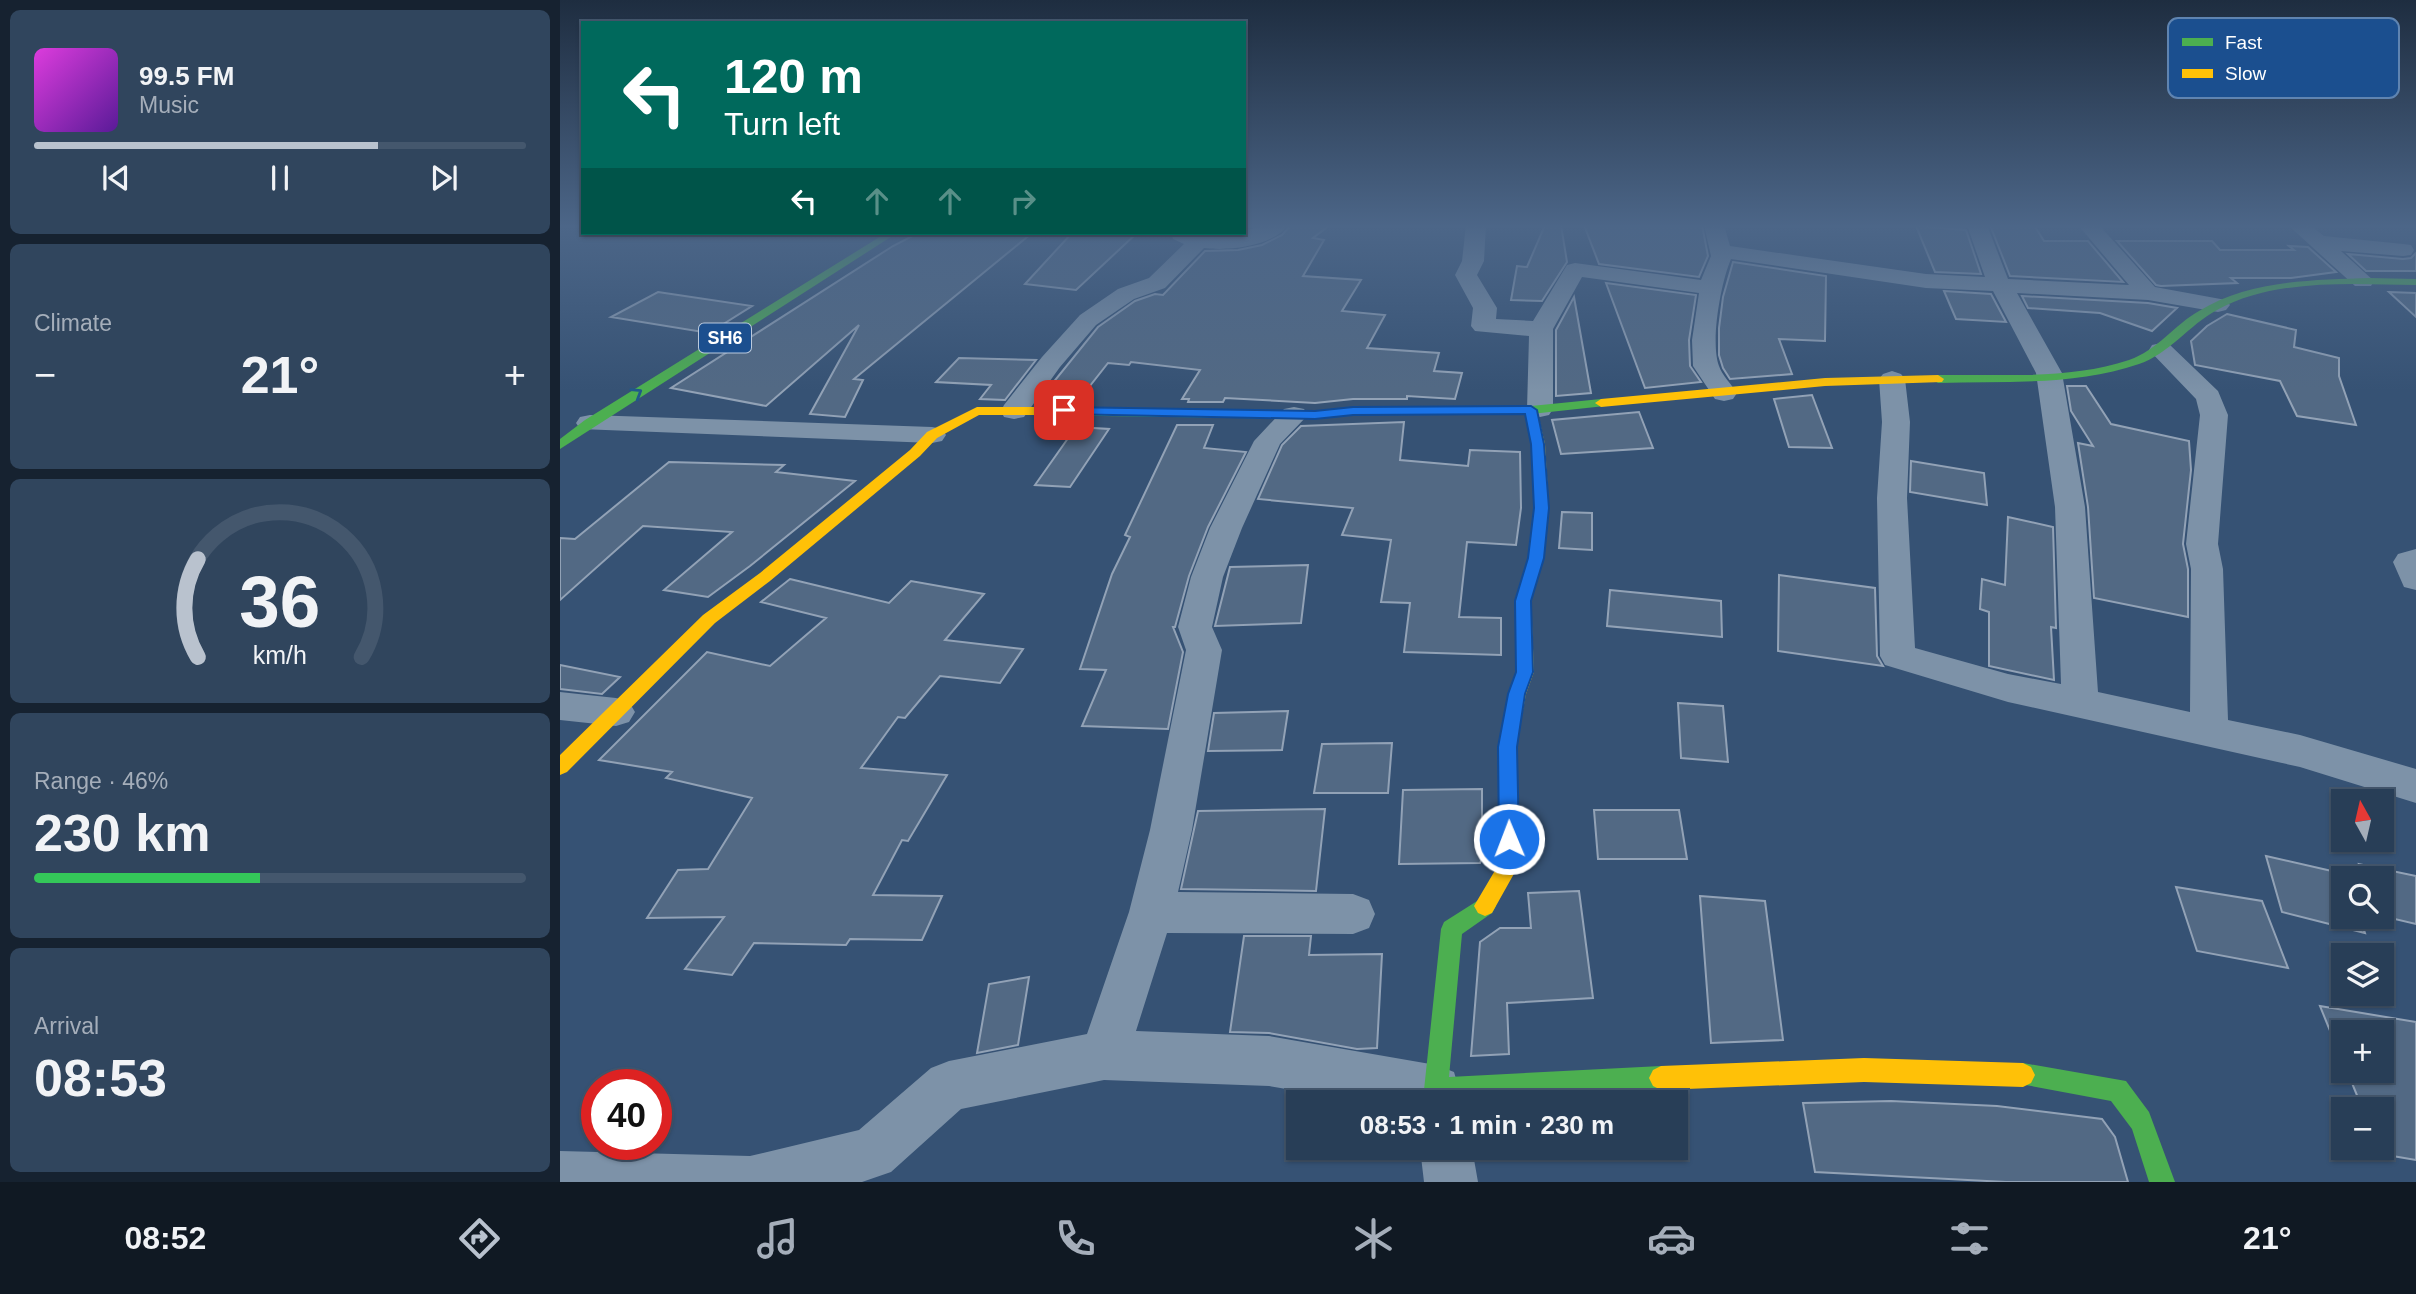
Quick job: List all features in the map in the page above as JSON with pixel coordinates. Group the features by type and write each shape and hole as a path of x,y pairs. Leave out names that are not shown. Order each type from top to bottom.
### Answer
{"street":[{"name":"SH6","path":"560,445 590,423 817,280"},
{"path":"1014,411 1088,320 1126,294 1159,280"},
{"path":"1469,280 1485,308 1483,326 1541,329"},
{"path":"1438,1090 1452,929 1485,906 1510,863 1507,747 1517,694 1525,672 1523,601 1536,558 1542,508 1536,410 1541,329 1569,280"},
{"path":"1652,280 1711,288"},
{"path":"1714,280 1704,340 1706,366 1724,393"},
{"path":"1920,280 2148,293 2218,305"},
{"path":"1999,280 2049,373 2070,507 2080,702"},
{"path":"2137,280 2148,293"},
{"path":"560,766 709,619 765,577 915,453 932,435 977,411 1230,412 1294,415 1353,411 1536,410 1825,382 2083,374 2134,362 2161,350 2195,318 2250,292 2363,281 2416,282"},
{"path":"2161,350 2208,397 2214,415 2202,544 2207,569 2209,730"},
{"path":"1892,379 1896,422 1892,498 1898,656 2008,688 2300,751 2416,786"},
{"path":"1104,1055 1151,912 1171,830 1204,650 1195,627 1207,577 1226,528 1268,441 1294,415"},
{"path":"590,423 932,435"},
{"path":"2416,560 2409,562 2416,579"},
{"path":"560,705 615,712"},
{"path":"1151,912 1353,914"},
{"path":"560,1178 750,1182 872,1153 949,1086 1104,1055 1269,1061 1408,1090"},
{"path":"1542,1090 1891,1070 2010,1073 2118,1090 2137,1108 2162,1182"},
{"path":"1448,1160 1451,1182"}],"building":[{"path":"840,280 975,280 854,379 863,380 845,417 810,414 859,325 766,406 671,388"},
{"path":"1029,280 1087,280 1076,290 1025,284"},
{"path":"1177,280 1361,280 1342,311 1385,315 1367,348 1439,353 1434,371 1462,373 1455,399 1407,396 1407,399 1353,399 1315,403 1225,398 1223,402 1188,402 1189,399 1182,399 1200,370 1131,362 1129,365 1108,363 1078,401 1039,400 1098,327 1135,301 1155,294 1163,295"},
{"path":"1515,280 1555,280 1542,301 1511,300"},
{"path":"1728,280 1826,280 1825,341 1779,339 1792,374 1730,379 1719,355 1723,297"},
{"path":"2152,280 2234,280 2237,283 2161,286"},
{"path":"1606,283 1696,295 1689,340 1690,366 1701,382 1645,388"},
{"path":"1944,291 1991,294 2006,322 1956,319"},
{"path":"658,292 752,306 709,333 611,317"},
{"path":"2389,292 2416,293 2416,317"},
{"path":"2022,296 2148,303 2177,308 2152,331 2100,313 2028,308"},
{"path":"1574,297 1591,393 1556,396 1556,330"},
{"path":"2227,314 2296,330 2294,347 2339,358 2339,376 2356,425 2297,416 2280,381 2195,365 2191,341 2207,326"},
{"path":"959,358 1036,360 1005,400 980,399 991,385 936,382"},
{"path":"2067,386 2086,386 2111,424 2189,441 2191,470 2183,544 2188,569 2188,617 2094,598 2088,507 2078,443 2093,446 2071,411"},
{"path":"1812,395 1832,448 1789,447 1774,399"},
{"path":"1639,412 1653,448 1561,454 1552,420"},
{"path":"1404,422 1400,460 1468,466 1470,450 1520,452 1521,508 1516,545 1467,542 1459,617 1501,618 1501,655 1404,652 1410,603 1381,602 1391,540 1342,535 1353,508 1258,499 1282,445 1301,426"},
{"path":"1177,425 1213,425 1204,448 1246,452 1208,527 1173,627 1183,652 1168,729 1082,726 1106,670 1080,669 1112,574 1130,537 1125,535"},
{"path":"1076,427 1109,429 1070,487 1035,485"},
{"path":"1911,461 1984,473 1987,505 1910,492"},
{"path":"669,462 784,465 776,472 855,481 708,597 664,590 732,532 643,526 560,600 560,538 575,539"},
{"path":"1562,512 1592,513 1592,550 1559,548"},
{"path":"2008,517 2053,527 2056,628 2051,627 2054,680 1989,666 1989,612 1980,609 1982,579 2005,585"},
{"path":"1308,565 1301,623 1215,626 1230,567"},
{"path":"1779,575 1875,588 1877,656 1883,666 1778,651"},
{"path":"790,579 889,603 911,581 984,594 945,640 1023,649 1000,683 940,676 905,718 898,717 861,768 947,775 908,841 902,840 873,895 942,896 922,940 850,939 846,945 754,943 732,975 685,969 724,917 647,918 678,870 708,869 752,798 666,778 672,772 599,760 707,652 770,666 826,618 761,602"},
{"path":"1610,590 1721,601 1722,637 1607,626"},
{"path":"560,665 620,677 602,694 560,689"},
{"path":"1678,703 1723,706 1728,762 1681,758"},
{"path":"1288,711 1282,750 1208,751 1214,713"},
{"path":"1392,743 1388,793 1314,793 1322,744"},
{"path":"1482,789 1480,863 1399,864 1403,790"},
{"path":"1325,809 1316,891 1181,889 1198,811"},
{"path":"1594,810 1679,810 1687,859 1598,859"},
{"path":"2266,856 2331,871 2331,924 2282,912"},
{"path":"2394,871 2416,876 2416,924 2394,919"},
{"path":"2176,887 2262,901 2288,968 2197,951"},
{"path":"1579,891 1593,998 1507,1003 1509,1054 1471,1056 1480,942 1500,928 1531,928 1528,893"},
{"path":"1700,896 1765,901 1783,1040 1711,1043"},
{"path":"1244,936 1311,936 1309,955 1382,954 1377,1048 1357,1049 1269,1033 1230,1032"},
{"path":"1029,977 1018,1045 977,1053 989,984"},
{"path":"2320,1006 2416,1022 2416,1160 2394,1156 2394,1097 2358,1097 2352,1083 2394,1083 2394,1020 2331,1020 2331,1033"},
{"path":"1891,1101 1997,1106 2102,1119 2115,1137 2128,1182 2006,1182 1815,1172 1803,1103"}],"traffic: fast":[{"path":"560,445 590,423 817,280"},
{"path":"1938,379 2086,373 2134,362 2151,354 2197,317 2240,295 2288,286 2416,282"},
{"path":"1035,411 1315,415 1353,411 1531,410 1601,403"},
{"path":"1485,906 1452,929 1436,1090 1661,1078"},
{"path":"2023,1075 2117,1090 2127,1099 2141,1121 2162,1182"}],"traffic: slow":[{"path":"1601,403 1825,382 1938,379"},
{"path":"1485,906 1510,863 1507,747 1517,694 1525,672 1523,601 1536,558 1542,508 1538,444 1531,410"},
{"path":"560,767 709,619 765,577 915,453 932,435 977,411 1035,411"},
{"path":"1661,1078 1864,1070 2023,1075"}],"route":[{"path":"1064,410 1315,415 1353,411 1531,410 1538,444 1542,508 1536,558 1523,601 1525,672 1517,694 1507,747 1509,839"}]}
